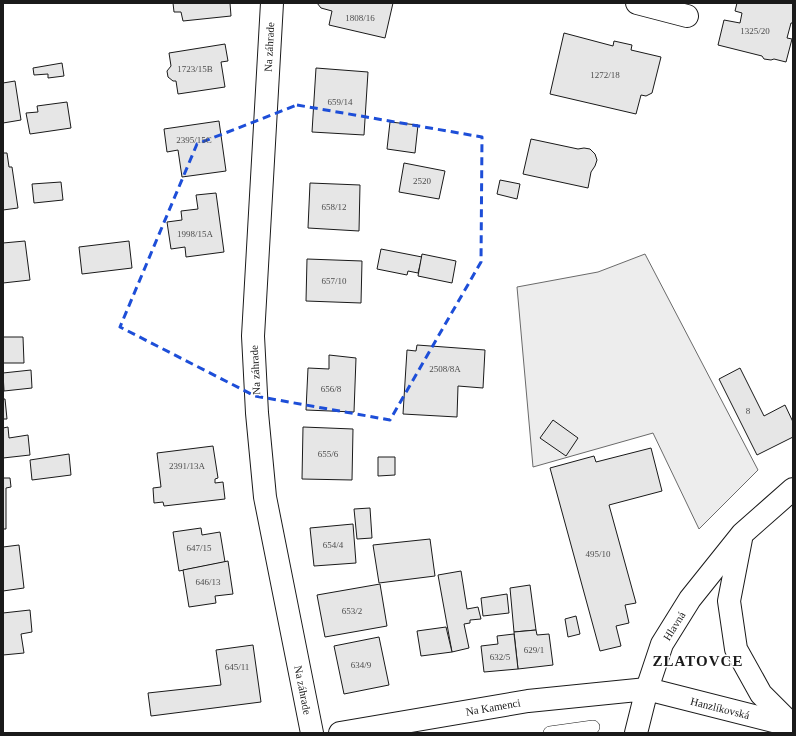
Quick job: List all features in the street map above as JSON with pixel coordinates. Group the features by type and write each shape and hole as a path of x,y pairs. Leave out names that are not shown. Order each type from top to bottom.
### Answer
{"street":[{"name":"Na záhrade","path":"272,3 253,336 257,413 265,497 312,733"},
{"path":"637,3 687,16"},
{"name":"Hlavná","path":"636,733 646,689 662,644 690,599 742,534 793,489"},
{"path":"742,534 729,601 736,649 761,694 793,726"},
{"name":"Hanzlíkovská","path":"646,689 793,726"},
{"name":"Na Kamenci","path":"340,733 528,701 646,689"}],"lane":[{"path":"550,733 593,726"}],"highlighted area":[{"path":"297,105 482,137 481,262 390,420 255,396 120,327 197,144"}],"shaded area":[{"path":"645,254 758,470 699,529 653,433 533,467 517,287 598,272"}],"building":[{"path":"173,3 230,3 231,16 183,21 181,12 174,12"},
{"path":"317,3 393,3 385,38 329,25 332,11 321,8"},
{"path":"737,3 793,3 793,23 791,23 787,38 792,39 786,62 774,59 764,59 762,56 718,45 724,20 740,23 742,13 735,11"},
{"path":"564,33 613,46 614,41 632,45 631,50 661,57 652,93 646,96 641,95 636,114 550,94"},
{"path":"225,44 228,61 221,62 225,87 178,94 176,81 173,81 168,77 167,71 171,66 169,53"},
{"path":"62,63 64,76 48,78 48,74 34,75 33,68"},
{"path":"316,68 368,72 364,135 312,132"},
{"path":"15,81 21,120 3,123 3,83"},
{"path":"67,102 71,128 30,134 26,113 38,112 37,106"},
{"path":"219,121 226,171 182,177 178,150 167,152 164,129"},
{"path":"390,122 418,125 415,153 387,149"},
{"path":"531,139 578,149 590,149 595,154 597,160 591,172 588,188 523,174"},
{"path":"3,153 7,153 9,167 12,167 18,208 3,210"},
{"path":"404,163 445,171 439,199 399,192"},
{"path":"500,180 520,184 517,199 497,194"},
{"path":"61,182 63,200 34,203 32,184"},
{"path":"310,183 360,185 359,231 308,228"},
{"path":"216,193 224,252 186,257 185,247 171,249 167,222 182,220 181,211 198,209 196,195"},
{"path":"25,241 30,280 3,283 3,243"},
{"path":"129,241 132,268 82,274 79,247"},
{"path":"381,249 422,257 418,273 408,271 407,275 377,269"},
{"path":"422,254 456,261 452,283 418,276"},
{"path":"307,259 362,261 361,303 306,301"},
{"path":"3,337 23,337 24,363 3,363"},
{"path":"417,345 485,350 483,388 458,386 457,417 403,414 407,350 416,351"},
{"path":"329,355 356,358 354,412 306,410 308,368 329,369"},
{"path":"740,368 764,416 785,405 793,422 793,437 757,455 719,379"},
{"path":"31,370 32,388 4,391 3,373"},
{"path":"3,399 5,399 7,419 3,419"},
{"path":"553,420 578,438 566,456 540,438"},
{"path":"8,427 9,438 28,435 30,455 3,458 3,428"},
{"path":"303,427 353,429 352,480 302,479"},
{"path":"213,446 218,478 215,479 215,483 223,482 225,499 164,506 163,502 154,503 153,488 161,487 157,453"},
{"path":"651,448 662,491 609,505 636,603 625,605 629,623 616,626 621,646 600,651 550,468 594,456 596,462"},
{"path":"69,454 71,475 32,480 30,460"},
{"path":"378,457 395,457 395,475 378,476"},
{"path":"3,478 10,478 11,487 6,488 6,529 3,529"},
{"path":"370,508 372,538 357,539 354,509"},
{"path":"353,524 356,563 314,566 310,528"},
{"path":"201,528 202,535 220,532 225,562 179,571 173,532"},
{"path":"430,539 435,576 379,583 373,545"},
{"path":"19,545 24,588 3,591 3,547"},
{"path":"228,561 233,594 215,596 216,603 189,607 183,570"},
{"path":"461,571 467,609 478,607 481,619 470,620 470,623 464,624 469,648 452,652 438,575"},
{"path":"380,584 387,626 325,637 317,595"},
{"path":"530,585 536,630 514,632 510,588"},
{"path":"507,594 509,613 483,616 481,598"},
{"path":"30,610 32,632 21,634 24,653 3,655 3,613"},
{"path":"576,616 580,634 568,637 565,619"},
{"path":"446,627 452,652 421,656 417,631"},
{"path":"536,630 537,635 549,634 553,665 518,669 514,632"},
{"path":"514,634 518,669 484,672 481,646 498,644 497,636"},
{"path":"379,637 389,685 344,694 334,646"},
{"path":"253,645 261,702 151,716 148,693 221,685 216,650"}],"district":[{"name":"ZLATOVCE","path":"698,661"}]}
